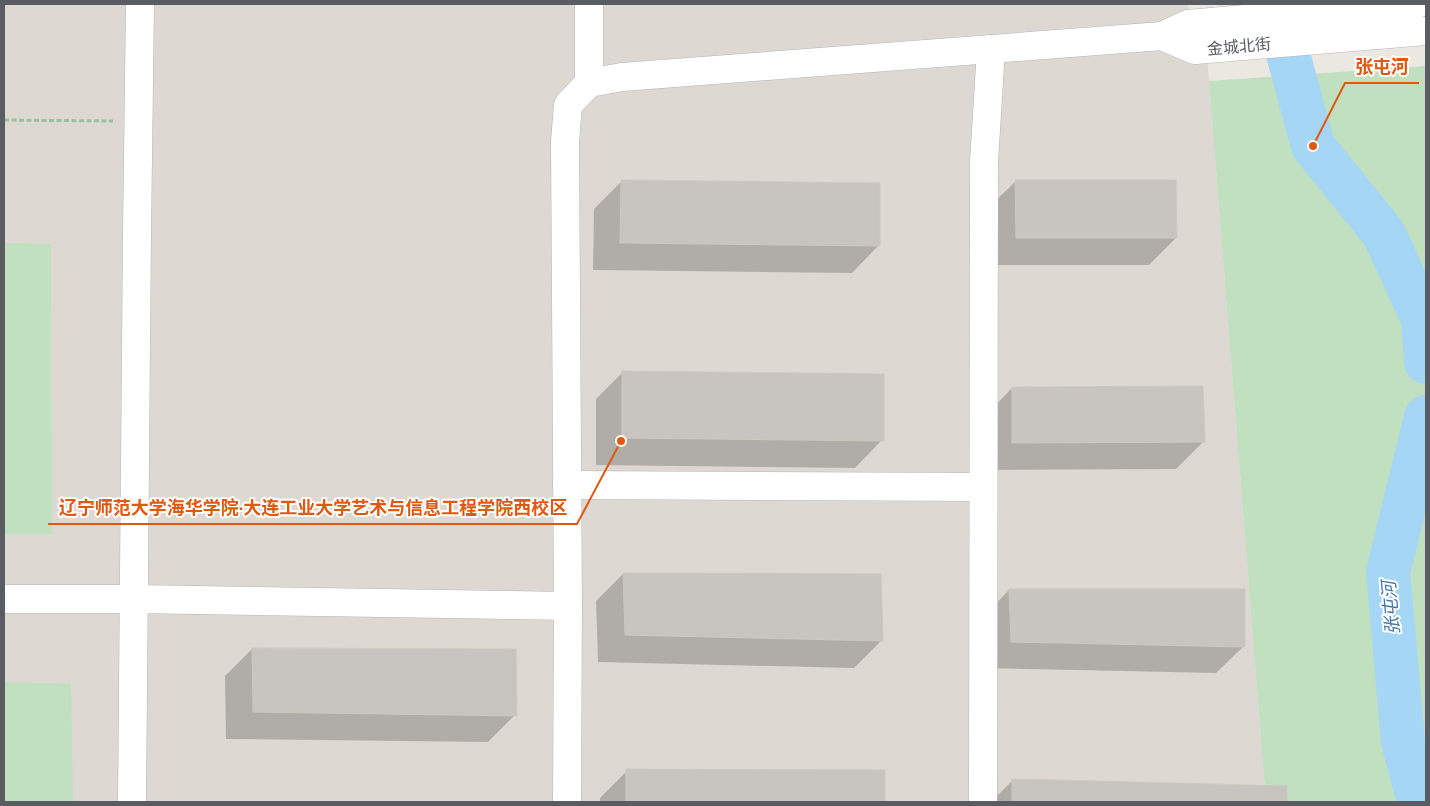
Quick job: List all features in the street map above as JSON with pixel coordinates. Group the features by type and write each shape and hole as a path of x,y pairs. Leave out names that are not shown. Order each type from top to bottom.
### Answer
{"street":[{"path":"132,802 140,4"},
{"path":"589,4 589,83"},
{"name":"金城北街","path":"1162,36 1188,24 1406,5"},
{"name":"金城北街","path":"1162,36 1195,50 1426,31"},
{"path":"567,802 568,485 565,142 568,105 589,83 622,77 1162,36"},
{"path":"983,802 984,162 991,49"},
{"path":"568,485 983,487"},
{"path":"4,599 133,599 568,606"}],"path":[{"path":"4,120 138,121"}],"shaded area":[{"path":"4,4 1187,4 1207,56 1266,802 4,802"}],"green space":[{"path":"1426,66 1426,802 1266,802 1209,81"},
{"path":"4,243 51,244 52,534 4,534"},
{"path":"4,682 71,684 73,802 4,802"}],"building":[{"path":"621,180 880,183 880,246 620,243"},
{"path":"1015,180 1176,180 1177,238 1016,238"},
{"path":"622,371 884,374 884,441 622,438"},
{"path":"1203,386 1205,442 1012,443 1012,387"},
{"path":"623,573 881,574 883,641 625,635"},
{"path":"1009,589 1245,589 1245,647 1011,642"},
{"path":"252,648 516,649 517,716 253,712"},
{"path":"626,769 885,770 885,802 626,802"},
{"path":"1012,779 1287,786 1287,802 1012,802"}],"waterway":[{"name":"张屯河","path":"1287,4 1288,54 1313,146 1384,234 1423,319 1426,362"},
{"name":"张屯河","path":"1419,802 1403,742 1388,572 1426,417"}],"place":[{"name":"张屯河","path":"1313,146"},
{"name":"辽宁师范大学海华学院·大连工业大学艺术与信息工程学院西校区","path":"621,441"}]}
